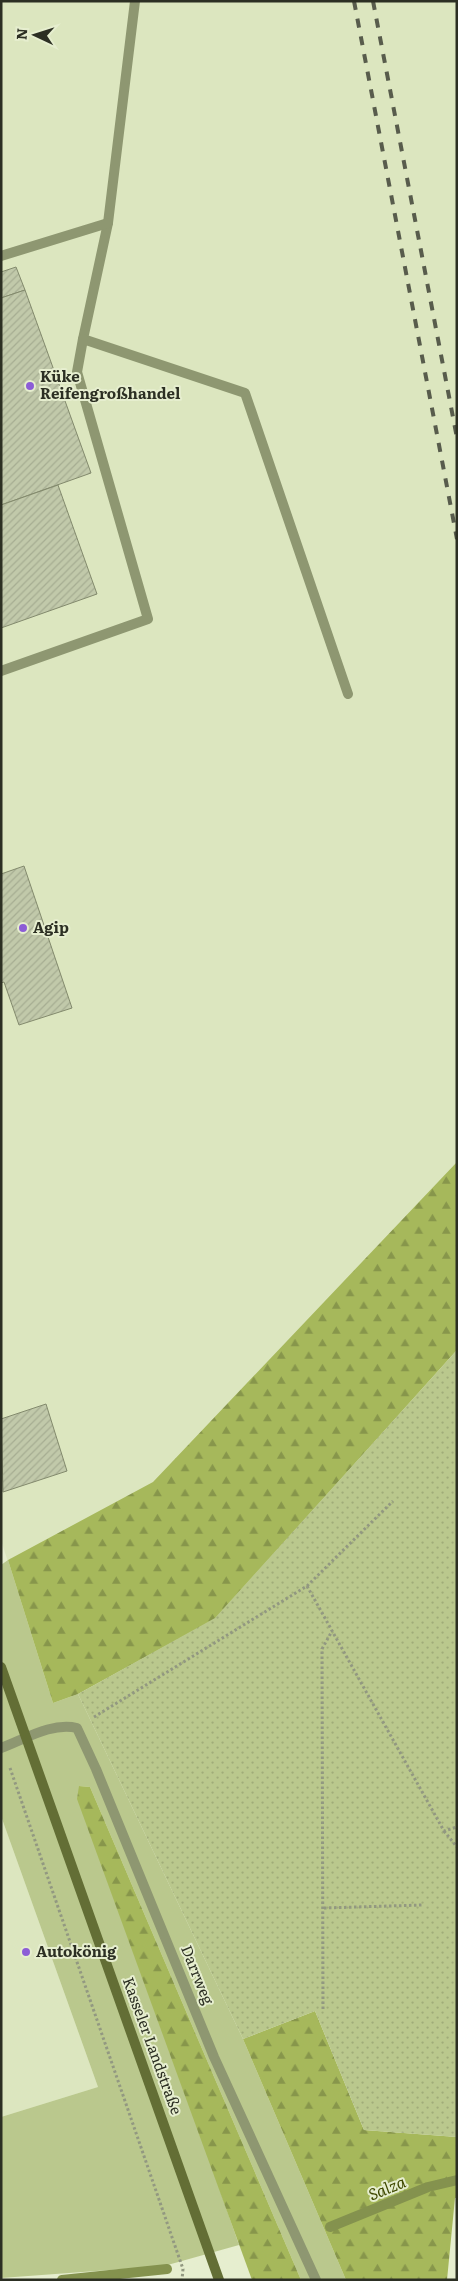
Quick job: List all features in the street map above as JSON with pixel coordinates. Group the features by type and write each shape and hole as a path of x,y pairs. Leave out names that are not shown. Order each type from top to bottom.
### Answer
{"main road":[{"name":"Kasseler Landstraße","path":"1,1667 219,2280"}],"street":[{"path":"1,672 148,619 77,372 108,223 135,1"},
{"path":"1,256 108,223"},
{"path":"83,339 245,393 348,694"},
{"path":"2,1748 55,1727 66,1725 77,1728"},
{"name":"Darrweg","path":"77,1728 96,1769 214,2057 316,2280"}],"path":[{"path":"77,1728 307,1586 393,1501"},
{"path":"307,1586 444,1831 457,1847"},
{"path":"323,2009 322,1650 332,1631"},
{"path":"2,1748 182,2269 182,2280"},
{"path":"444,1831 457,1827"},
{"path":"324,1908 422,1905"}],"shaded area":[{"path":"1,1 457,1 457,1350 78,1694 53,1703 1,1540"},
{"path":"457,1350 457,2137 364,2130 315,2011 243,2039 78,1694 215,1618"},
{"path":"8,1560 53,1703 78,1694 243,2039 346,2280 301,2280 90,1787 79,1786 239,2245 164,2266 1,2278 1,2117 98,2087 1,1816 1,1565"},
{"name":"Autokönig","path":"1,1816 98,2087 1,2117"}],"green space":[{"path":"457,1162 457,1350 215,1619 78,1694 53,1703 8,1560 153,1482"},
{"path":"79,1786 90,1787 301,2280 252,2280 77,1799"},
{"path":"315,2011 364,2130 457,2137 457,2198 455,2198 447,2280 346,2280 243,2039"}],"building":[{"path":"16,267 25,290 1,298 1,272"},
{"name":"Küke Reifengroßhandel","path":"25,290 91,473 1,505 1,298"},
{"path":"58,485 97,594 1,628 1,505"},
{"name":"Agip","path":"24,866 72,1008 19,1025 4,982 1,983 1,874"},
{"path":"46,1404 67,1471 3,1492 1,1419"}],"waterway":[{"name":"Salza","path":"330,2227 428,2187 457,2180"},
{"name":"Salza","path":"62,2280 167,2269"}],"railway":[{"path":"354,1 457,539"},
{"path":"373,1 457,438"}],"place":[{"name":"Küke Reifengroßhandel","path":"30,386"},
{"name":"Agip","path":"23,928"},
{"name":"Autokönig","path":"26,1952"}]}
